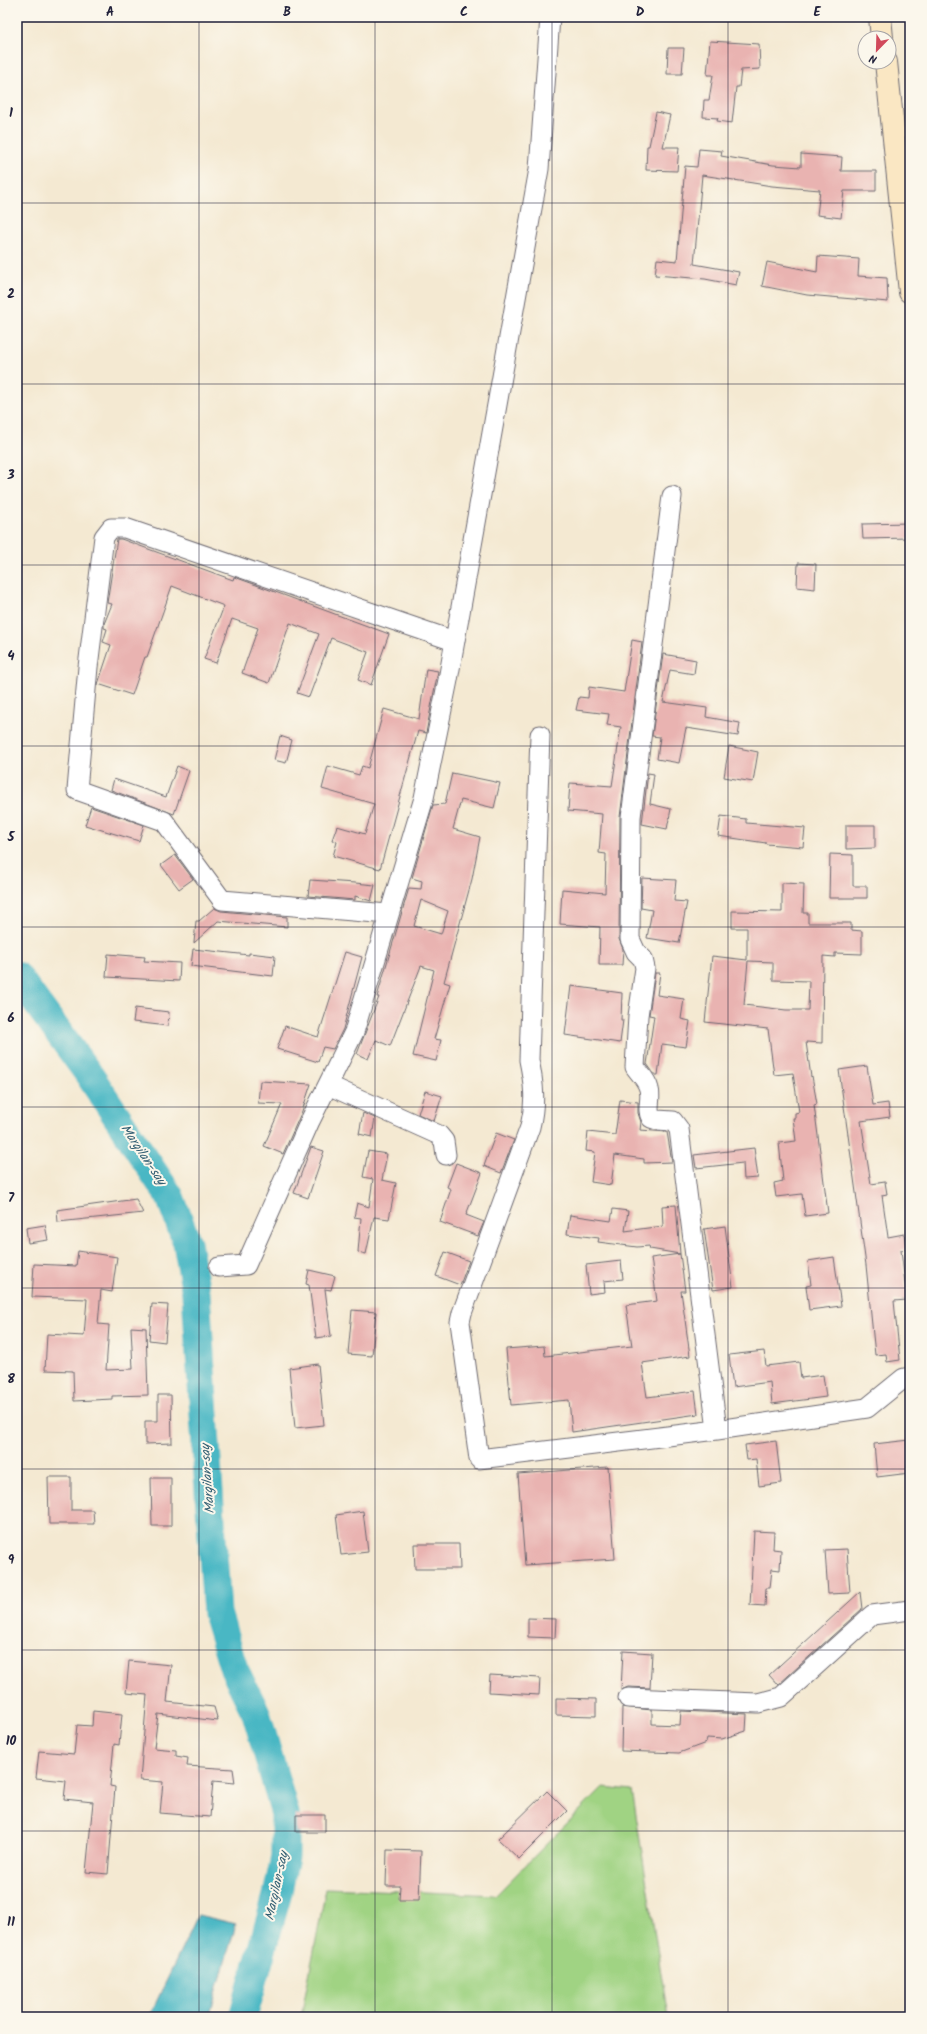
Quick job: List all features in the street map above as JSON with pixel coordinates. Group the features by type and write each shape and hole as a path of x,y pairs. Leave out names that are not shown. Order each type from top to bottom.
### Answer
{"main road":[{"path":"880,17 881,30"},
{"path":"887,70 910,292"}],"street":[{"path":"219,1267 246,1265 310,1121 354,1032 388,914 424,798 448,680 539,169 550,17"},
{"path":"672,496 631,816 630,939 636,952 643,959 645,968 638,1016 635,1067 646,1080 650,1090 648,1114 651,1118 657,1120 673,1121 679,1129 717,1430"},
{"path":"388,914 222,900 164,821 77,790 88,667 104,537 111,528 125,528 454,641"},
{"path":"540,735 530,1060 534,1088 534,1110 530,1127 460,1322 479,1458 717,1430 867,1408 904,1378 910,1377"},
{"path":"328,1085 439,1135 444,1141 446,1156"},
{"path":"628,1698 758,1703 781,1697 872,1615 910,1610"}],"green space":[{"path":"603,1787 632,1790 668,2017 301,2017 326,1888 496,1895"}],"water":[{"path":"198,1915 236,1924 209,2017 149,2017"}],"building":[{"path":"710,41 759,44 760,69 741,70 739,87 736,87 732,123 717,121 718,118 703,117 704,100 709,100 713,75 707,75"},
{"path":"668,48 684,48 682,74 667,74"},
{"path":"656,112 670,115 663,147 679,147 677,171 646,170 647,146 649,146"},
{"path":"699,149 722,151 721,156 773,165 801,167 801,154 842,157 841,171 876,171 876,191 844,191 841,218 817,215 820,190 772,186 702,175 694,264 739,272 736,285 705,279 655,275 657,259 677,261 685,166 697,167"},
{"path":"818,256 859,259 858,276 887,278 888,302 807,295 762,286 767,262 817,272"},
{"path":"910,523 910,538 863,539 862,524"},
{"path":"117,539 121,539 233,580 234,577 240,579 389,634 371,685 358,680 368,652 331,638 309,697 297,693 319,634 290,623 269,683 242,673 258,628 232,619 216,663 204,659 224,606 172,586 132,695 98,684 111,645 103,642 107,629 104,628 104,624 112,604 107,603"},
{"path":"798,563 816,564 815,589 797,587"},
{"path":"632,640 642,642 620,817 619,939 623,949 622,965 599,965 600,927 560,924 562,889 605,893 606,854 599,853 602,814 568,811 570,783 612,786 621,727 607,725 609,714 576,710 579,697 588,698 589,687 624,692"},
{"path":"663,654 696,660 694,674 670,670 663,702 707,708 706,717 740,723 738,736 686,728 679,763 657,759 660,737 652,736"},
{"path":"426,669 438,671 426,733 418,731 380,869 333,856 337,842 332,840 337,826 365,834 374,804 322,789 328,766 359,775 362,766 368,768 384,709 419,719"},
{"path":"280,736 292,740 286,763 274,760"},
{"path":"729,746 758,752 753,782 724,777"},
{"path":"177,766 189,771 174,814 111,790 114,779 166,797"},
{"path":"452,773 500,783 494,808 461,800 453,829 480,837 472,879 444,982 450,984 434,1039 441,1040 436,1061 413,1056 434,970 421,966 390,1046 376,1040 368,1059 357,1054 379,997 377,997 409,888 421,889 422,881 412,878 433,805 445,804","holes":["421,900 448,911 441,934 414,926"]},
{"path":"648,773 654,774 650,804 671,809 667,829 642,824"},
{"path":"91,807 144,825 139,841 85,825"},
{"path":"721,816 746,819 746,823 805,828 803,847 766,844 718,836"},
{"path":"846,825 875,825 875,848 846,849"},
{"path":"830,854 853,855 853,886 867,886 867,898 829,898"},
{"path":"175,855 193,879 179,889 161,865"},
{"path":"642,878 676,880 674,901 687,902 679,943 647,938 652,910 641,908"},
{"path":"310,880 375,885 371,901 355,896 355,900 308,896"},
{"path":"782,883 804,884 803,913 808,913 808,923 851,923 851,930 862,931 862,954 835,953 835,957 823,956 822,1043 806,1042 817,1104 814,1105 828,1213 805,1216 802,1194 776,1197 774,1183 783,1181 779,1143 796,1141 793,1118 795,1118 795,1113 799,1112 793,1073 774,1075 768,1029 705,1022 712,956 747,960 747,928 732,928 732,911 782,912","holes":["748,961 773,962 773,980 809,981 808,1010 786,1010 744,1005"]},
{"path":"214,908 221,911 287,917 287,927 218,921 194,943 196,921 199,921"},
{"path":"193,949 249,955 249,953 275,956 273,976 191,966"},
{"path":"345,952 362,957 343,1029 333,1049 323,1047 318,1062 277,1049 285,1026 318,1037"},
{"path":"108,954 145,957 144,961 180,963 179,981 106,977"},
{"path":"655,973 660,973 657,995 684,999 681,1019 690,1021 686,1047 662,1044 658,1075 655,1075 647,1064 654,1016 649,1015"},
{"path":"571,986 622,993 621,1020 623,1020 620,1043 565,1035"},
{"path":"135,1008 169,1012 168,1026 133,1022"},
{"path":"867,1066 873,1105 888,1103 890,1117 861,1121 871,1184 885,1182 887,1194 882,1195 888,1237 904,1234 906,1249 901,1250 907,1300 894,1301 900,1360 887,1362 886,1354 875,1355 866,1265 839,1070"},
{"path":"260,1081 311,1084 302,1111 283,1154 264,1146 282,1104 258,1103"},
{"path":"425,1091 442,1096 434,1121 418,1114"},
{"path":"620,1100 638,1102 638,1113 641,1122 640,1130 667,1132 672,1162 644,1163 644,1159 615,1155 611,1185 591,1182 595,1152 586,1151 588,1132 615,1135"},
{"path":"363,1113 375,1118 372,1137 359,1134"},
{"path":"496,1133 514,1140 501,1173 484,1166"},
{"path":"311,1147 324,1151 308,1198 294,1193"},
{"path":"754,1148 758,1178 744,1179 743,1163 696,1168 694,1155"},
{"path":"368,1151 387,1154 382,1180 396,1183 389,1219 374,1217 366,1254 358,1252 361,1218 354,1217 357,1203 369,1207 373,1179 363,1177"},
{"path":"456,1163 482,1173 466,1215 484,1222 478,1236 440,1222 451,1189 447,1187"},
{"path":"136,1199 143,1213 58,1222 57,1210"},
{"path":"676,1205 680,1254 650,1249 649,1246 637,1247 598,1242 599,1238 567,1234 570,1215 611,1221 613,1209 628,1211 625,1231 663,1226 662,1206"},
{"path":"45,1225 48,1240 28,1243 26,1228"},
{"path":"725,1226 733,1287 713,1290 704,1229"},
{"path":"78,1251 117,1257 112,1292 101,1290 98,1324 109,1325 106,1370 133,1369 131,1327 146,1328 148,1395 112,1396 112,1399 74,1401 73,1371 45,1370 47,1334 84,1336 87,1299 32,1297 34,1264 76,1266"},
{"path":"445,1252 469,1261 460,1285 436,1276"},
{"path":"680,1254 685,1291 681,1291 690,1356 642,1363 647,1397 695,1391 698,1414 572,1432 569,1400 511,1405 506,1349 544,1346 545,1356 632,1346 626,1305 657,1301 651,1258"},
{"path":"834,1257 841,1306 809,1310 806,1286 811,1285 808,1261"},
{"path":"621,1261 623,1279 604,1281 605,1292 589,1294 586,1265"},
{"path":"309,1270 335,1276 331,1290 325,1289 331,1336 316,1338 309,1285 306,1284"},
{"path":"152,1304 168,1305 165,1342 149,1340"},
{"path":"352,1310 376,1312 372,1356 348,1354"},
{"path":"764,1351 766,1366 799,1362 801,1378 823,1375 826,1397 772,1404 770,1382 733,1387 729,1355"},
{"path":"318,1364 324,1425 295,1428 289,1368"},
{"path":"158,1395 171,1395 172,1443 145,1444 145,1421 158,1421"},
{"path":"910,1440 910,1473 877,1477 874,1444"},
{"path":"776,1441 781,1483 759,1486 756,1459 747,1460 745,1445"},
{"path":"608,1467 615,1559 525,1565 518,1474"},
{"path":"48,1477 71,1477 71,1510 93,1510 94,1524 49,1524"},
{"path":"151,1478 171,1478 171,1526 152,1526"},
{"path":"363,1511 368,1552 341,1555 336,1515"},
{"path":"754,1531 774,1532 773,1549 781,1550 780,1570 772,1569 770,1588 766,1588 765,1606 750,1605"},
{"path":"414,1544 459,1544 460,1569 415,1569"},
{"path":"847,1549 850,1593 828,1594 825,1550"},
{"path":"860,1592 862,1609 778,1685 769,1675"},
{"path":"528,1618 556,1619 555,1638 528,1637"},
{"path":"623,1651 652,1653 650,1688 628,1687 621,1690"},
{"path":"129,1661 171,1665 167,1702 214,1707 218,1721 158,1714 154,1748 176,1750 176,1756 188,1758 187,1766 233,1769 235,1783 213,1781 210,1817 160,1813 163,1782 140,1780 147,1695 126,1693"},
{"path":"490,1675 540,1678 539,1695 489,1692"},
{"path":"556,1698 596,1699 596,1716 556,1715"},
{"path":"622,1707 652,1710 652,1724 680,1725 681,1711 747,1714 746,1731 722,1739 707,1738 706,1743 679,1753 621,1751"},
{"path":"93,1711 122,1714 119,1745 114,1744 110,1786 115,1787 108,1874 86,1872 93,1802 64,1799 66,1781 36,1778 39,1751 74,1754 77,1725 92,1726"},
{"path":"547,1791 567,1811 519,1859 498,1839"},
{"path":"296,1815 325,1815 325,1832 296,1832"},
{"path":"387,1850 421,1851 419,1900 399,1900 400,1886 386,1886"}],"waterway":[{"name":"Margilan-say","path":"17,976 88,1073 170,1197 187,1243 196,1293 217,1613 234,1669 256,1713 285,1814 285,1857 277,1896 243,2017"}]}
